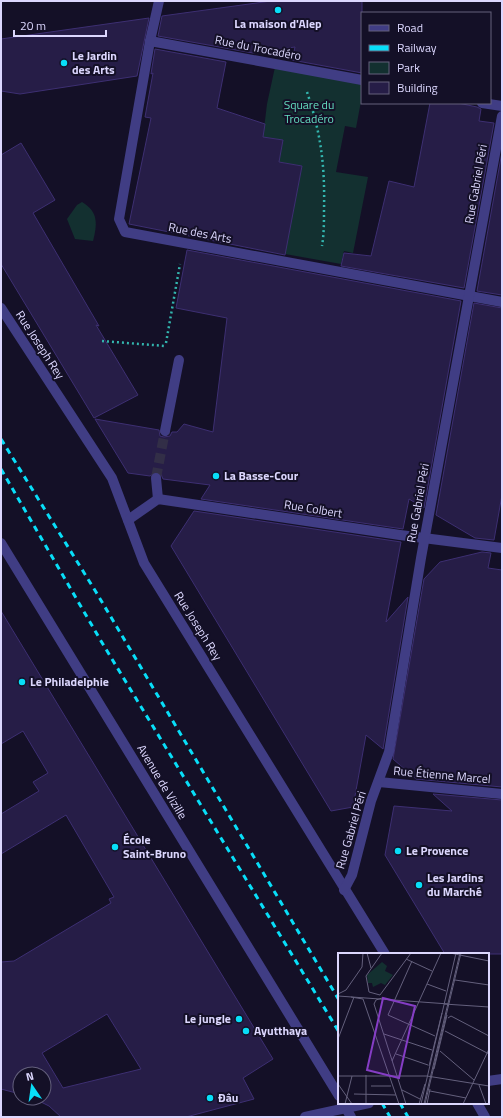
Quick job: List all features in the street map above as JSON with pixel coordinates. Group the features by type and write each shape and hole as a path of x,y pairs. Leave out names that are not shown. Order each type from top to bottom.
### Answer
{"street":[{"name":"Rue des Arts","path":"159,1 150,41 119,219 124,232 502,302"},
{"name":"Rue du Trocadéro","path":"150,41 361,80"},
{"path":"489,104 502,106"},
{"name":"Rue Gabriel Péri","path":"344,890 352,874 371,801 389,752 425,538 502,116"},
{"name":"Rue Joseph Rey","path":"1,308 112,478 144,563 344,890 384,953"},
{"path":"165,431 179,360"},
{"path":"128,520 158,499 156,478"},
{"name":"Rue Colbert","path":"158,499 502,548"},
{"name":"Avenue de Vizille","path":"1,543 338,1094"},
{"name":"Rue Étienne Marcel","path":"379,782 502,794"},
{"path":"489,1081 502,1079"},
{"path":"305,1117 344,1105 356,1104"},
{"path":"478,1104 485,1117"},
{"path":"344,1105 351,1117"}],"path":[{"path":"300,69 317,123 323,154 325,181 323,240 318,269"},
{"path":"102,341 166,346 184,244"}],"green space":[{"name":"Square du Trocadéro","path":"275,67 361,84 361,101 356,128 345,126 336,172 368,177 353,253 344,251 341,264 285,254 302,166 279,162 283,140 263,137 267,104"},
{"path":"82,202 88,206 94,215 96,224 93,241 75,239 67,219 77,205"}],"building":[{"path":"271,1 362,1 361,73 292,60 295,47 253,53 158,36 162,16"},
{"name":"Le Jardin des Arts","path":"149,18 137,76 20,94 1,91 1,39"},
{"path":"155,49 226,62 217,108 265,124 263,137 283,140 279,162 302,166 285,255 129,224 151,118 145,117 153,73 151,74"},
{"path":"430,104 463,104 481,109 479,121 494,123 464,288 341,266 344,253 371,256 389,181 414,187"},
{"path":"21,143 55,200 33,213 99,326 96,325 138,395 94,418 1,264 1,155"},
{"path":"502,152 502,295 477,291"},
{"path":"187,250 461,301 424,508 409,499 403,529 201,499 210,485 163,479 161,474 156,472 150,476 128,473 95,419 159,430 160,436 164,437 170,436 172,432 177,432 184,424 213,432 227,318 176,308"},
{"path":"474,303 502,308 502,495 494,540 475,538 436,515"},
{"path":"194,511 401,542 386,622 408,597 383,749 366,735 353,807 331,811 171,546"},
{"path":"482,552 491,553 488,568 502,570 502,787 416,779 393,759 424,579 440,562"},
{"path":"1,611 273,1059 243,1078 254,1099 186,1117 61,1117 49,1106 52,1106 52,1070 63,1088 141,1069 107,1014 42,1053 50,1066 12,1066 12,1092 1,1089 1,962 14,961 111,903 109,899 114,897 66,815 1,854 1,814 39,791 33,782 48,773 23,731 1,744"},
{"path":"433,794 502,800 502,954 444,953 385,855 394,806 452,811"}],"tunnel":[{"path":"156,478 165,431"}],"railway":[{"path":"1,439 96,592 338,998"},
{"path":"1,469 101,641 338,1030"},
{"path":"383,1104 390,1117"},
{"path":"401,1104 408,1117"}],"place":[{"name":"La maison d'Alep","path":"278,10"},
{"name":"Le Jardin des Arts","path":"64,63"},
{"name":"La Basse-Cour","path":"216,476"},
{"name":"Le Philadelphie","path":"22,682"},
{"name":"École Saint-Bruno","path":"115,847"},
{"name":"Le Provence","path":"398,851"},
{"name":"Les Jardins du Marché","path":"419,885"},
{"name":"Le jungle","path":"239,1019"},
{"name":"Ayutthaya","path":"246,1031"},
{"name":"Đâu","path":"210,1098"}]}
